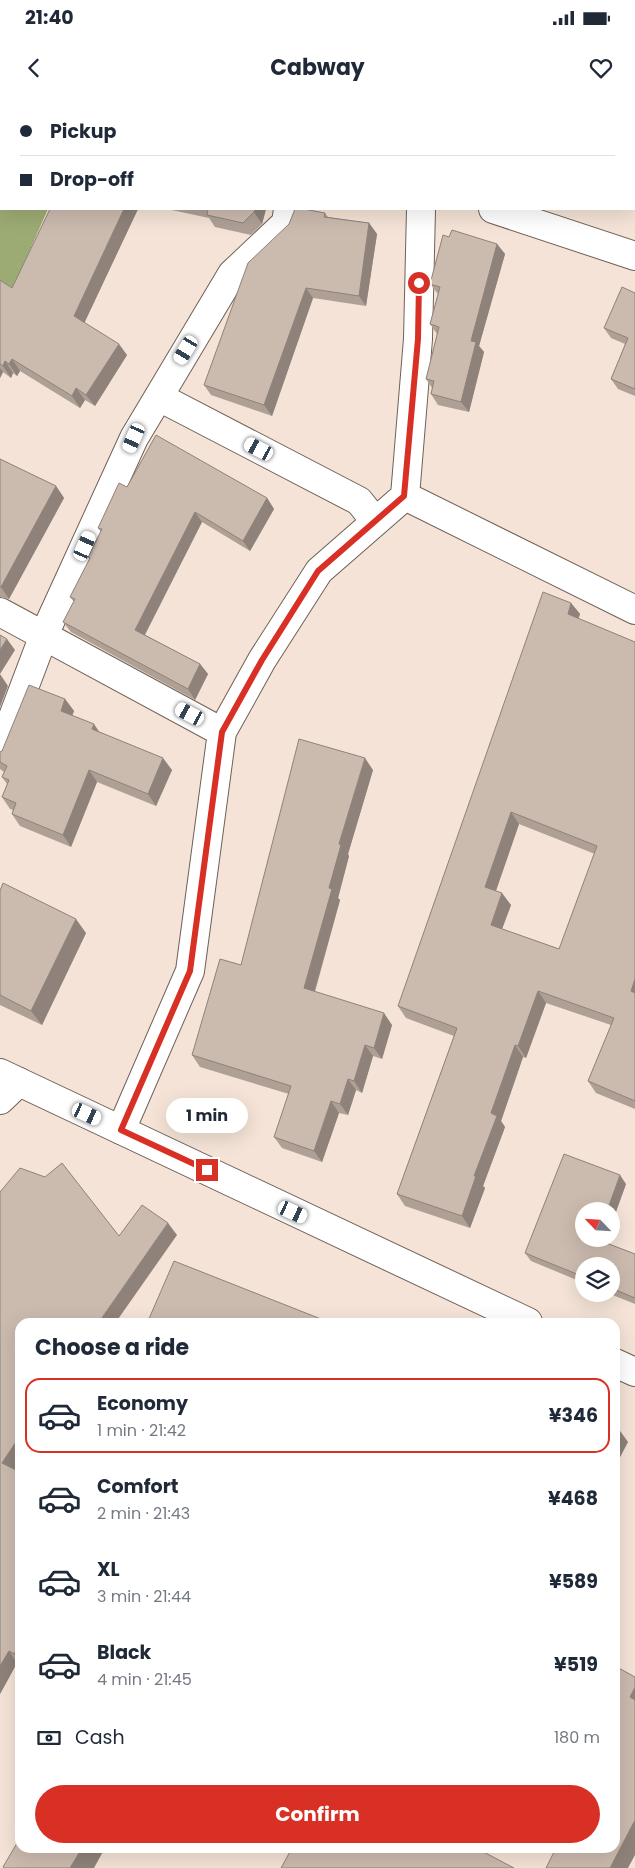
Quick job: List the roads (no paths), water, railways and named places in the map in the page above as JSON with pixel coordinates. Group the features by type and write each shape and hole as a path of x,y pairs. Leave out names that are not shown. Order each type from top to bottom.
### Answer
{"street":[{"path":"0,751 44,636 134,438 232,274 286,223 288,210"},
{"path":"121,1130 190,971 222,732 262,660 318,571 404,496 418,339 421,210"},
{"path":"496,210 635,256"},
{"path":"159,396 359,501 375,522"},
{"path":"404,496 635,610"},
{"path":"0,612 222,732"},
{"path":"5,1083 121,1130 520,1318"},
{"path":"620,1365 635,1372"}]}
